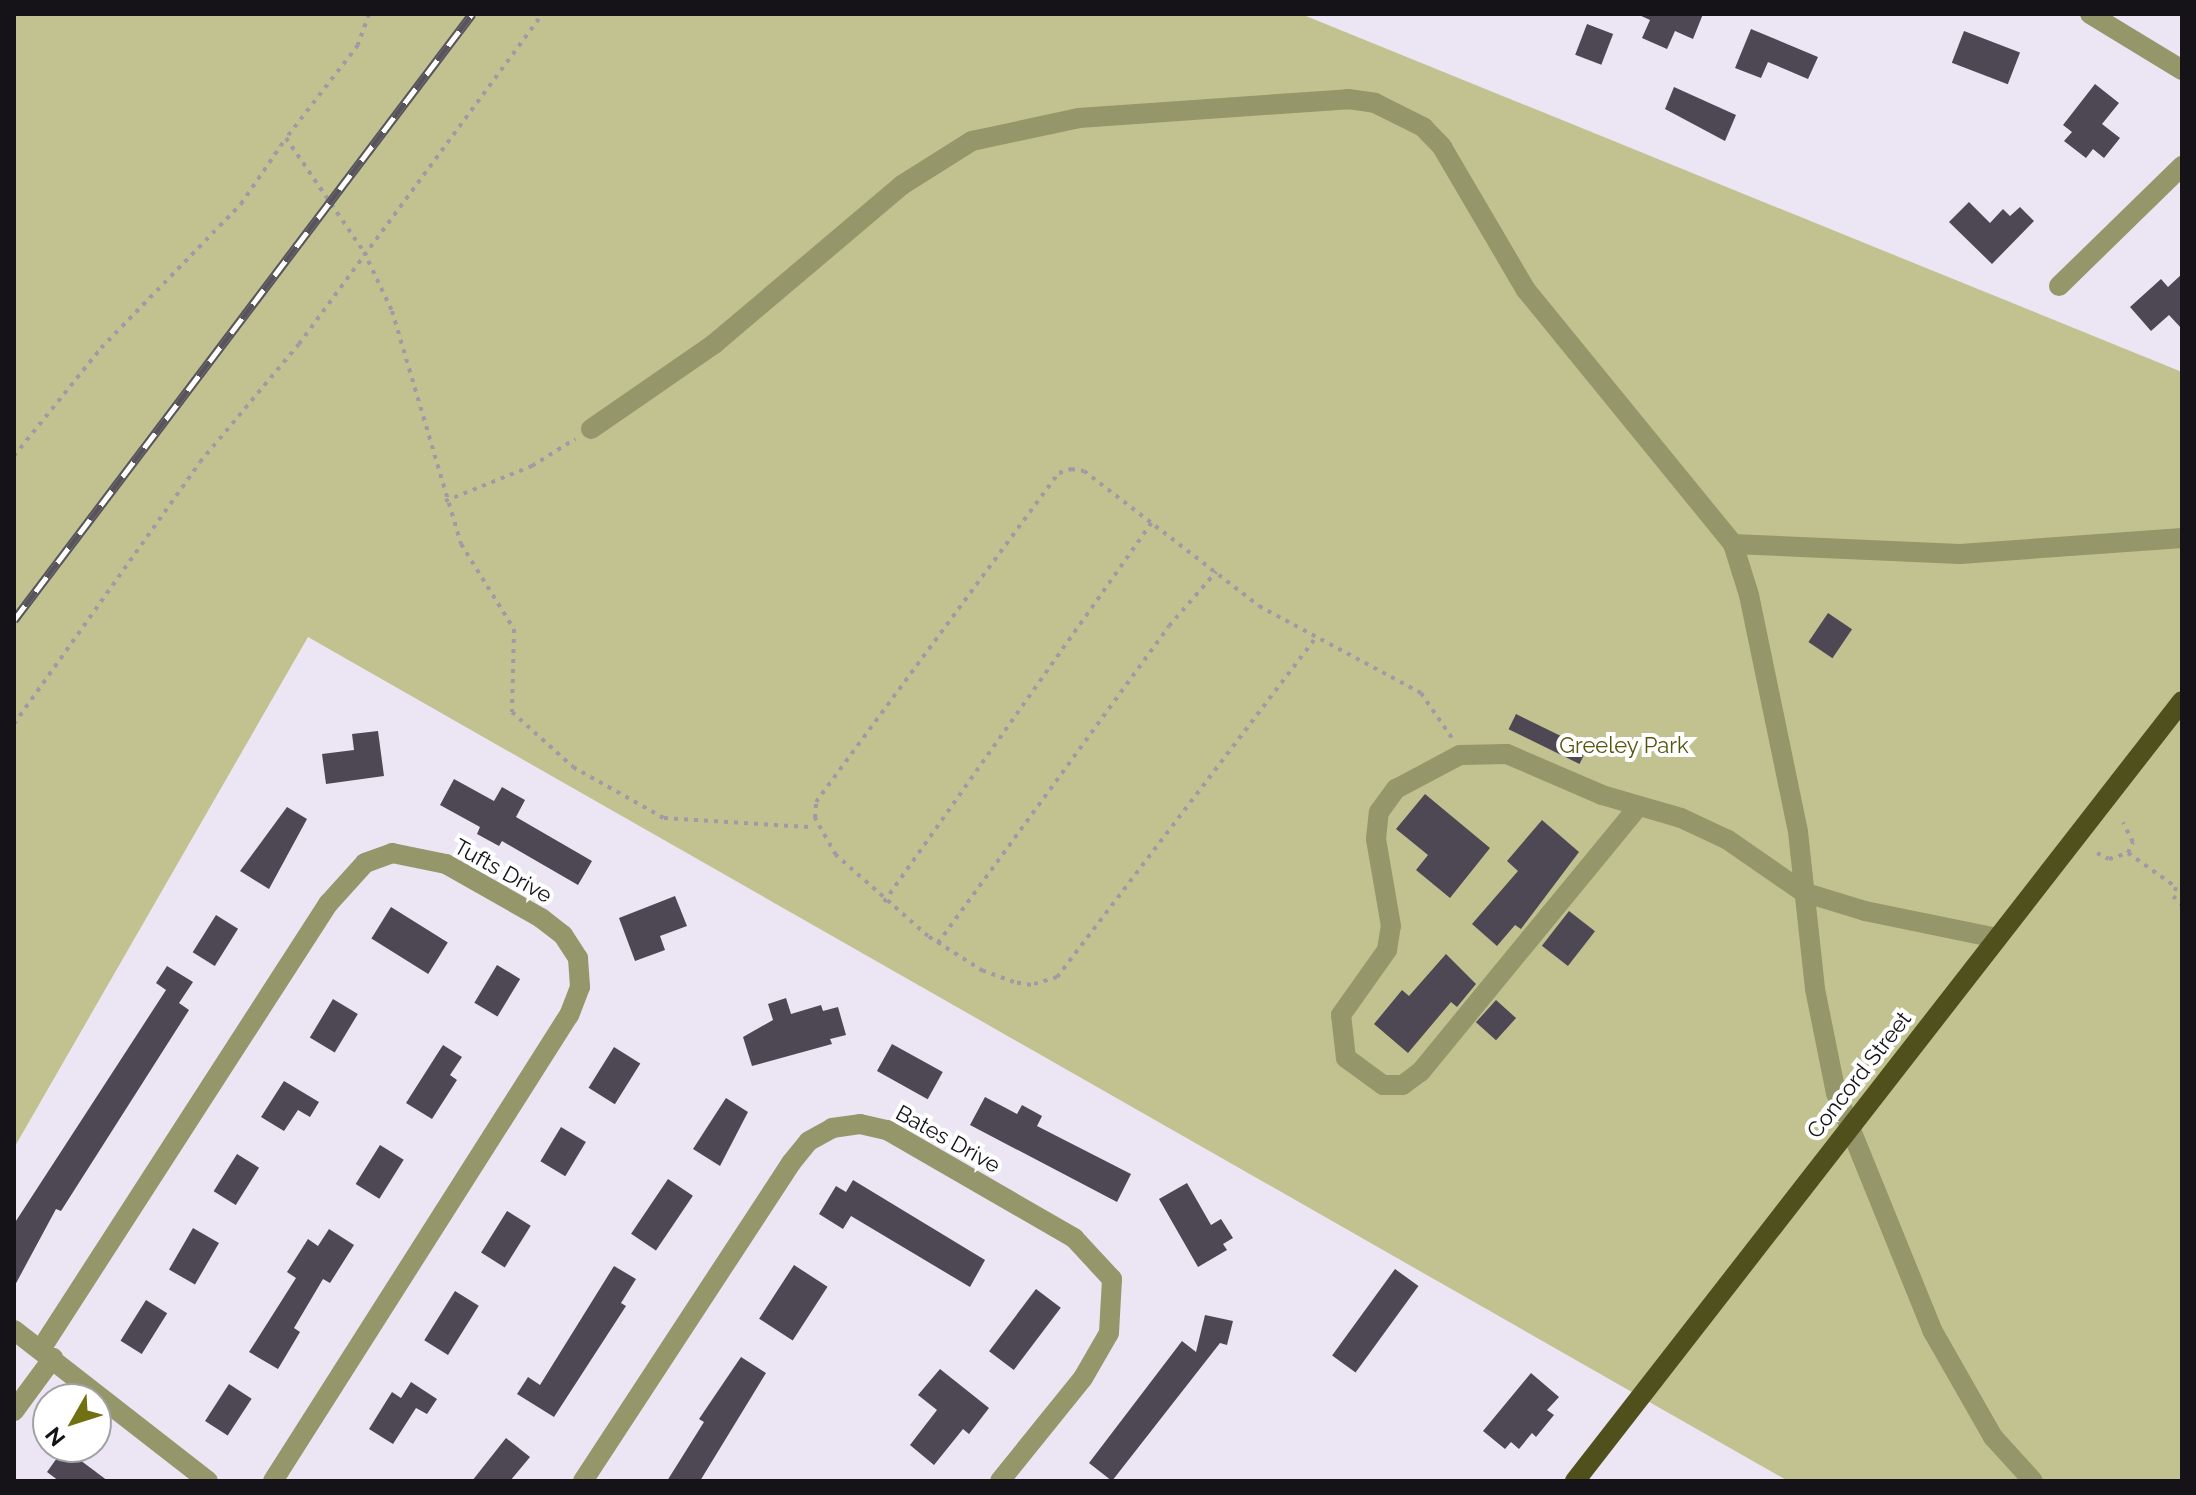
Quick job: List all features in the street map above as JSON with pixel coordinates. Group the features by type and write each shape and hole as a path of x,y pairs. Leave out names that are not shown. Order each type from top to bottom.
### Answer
{"main road":[{"name":"Concord Street","path":"1575,1481 2182,701"}],"street":[{"path":"2090,14 2182,70"},
{"path":"591,429 714,344 902,185 972,141 1079,118 1348,99 1400,112 1423,127 1442,147 1526,290 1733,544 1749,595 1773,707 1825,1047 1848,1128 1932,1330 1993,1437 2033,1481"},
{"path":"2059,286 2182,166"},
{"path":"1733,544 1960,554 2182,538"},
{"path":"1638,807 1420,1072 1403,1085 1383,1085 1346,1058 1341,1037 1341,1015 1387,950 1391,926 1376,839 1379,812 1396,789 1460,755 1507,754 1638,807 1681,818 1728,840 1803,892 1865,911 1997,938"},
{"name":"Tufts Drive","path":"14,1411 328,904 365,863 392,853 420,856 446,864 528,910 563,935 578,958 580,987 569,1015 273,1481"},
{"name":"Bates Drive","path":"583,1481 791,1163 809,1141 832,1128 860,1124 887,1130 1074,1238 1112,1279 1109,1333 1083,1378 1000,1481"},
{"path":"14,1330 208,1481"}],"path":[{"path":"14,456 101,348 241,204 286,138 358,45 369,14"},
{"path":"14,724 200,462 299,344 542,14"},
{"path":"286,138 364,252 392,311 445,501 461,544 514,629 512,712 573,767 664,818 809,827"},
{"path":"445,501 532,466 591,429"},
{"path":"1314,640 1057,977 1031,985 1014,982 983,971 938,943 884,902 836,855 815,818 816,802 1059,473 1084,471 1216,572 1314,640 1421,693 1442,718 1460,755"},
{"path":"884,902 1151,523"},
{"path":"938,943 1169,626 1216,572"},
{"path":"2097,853 2109,859 2128,853 2133,842 2123,822"},
{"path":"2128,853 2176,887"},
{"path":"2182,884 2176,887 2173,896 2182,905"}],"green space":[{"name":"Greeley Park","path":"14,14 1301,14 2182,372 2182,1481 1788,1481 308,637 14,1148"}],"building":[{"path":"1637,14 1703,14 1693,39 1675,31 1667,49 1642,38 1650,20"},
{"path":"1587,24 1613,34 1601,65 1575,55"},
{"path":"1751,29 1818,57 1808,79 1768,62 1761,78 1735,68"},
{"path":"1964,31 2020,53 2008,84 1952,63"},
{"path":"2095,84 2119,103 2102,124 2120,138 2104,158 2093,149 2086,158 2064,141 2072,132 2063,125"},
{"path":"1674,87 1736,115 1725,141 1665,109"},
{"path":"1969,202 1990,223 2003,209 2010,216 2020,207 2034,221 1992,264 1949,222"},
{"path":"2182,274 2182,329 2169,315 2151,331 2130,307 2161,279 2168,287"},
{"path":"1828,613 1852,629 1832,658 1808,642"},
{"path":"1516,714 1587,749 1580,764 1509,729"},
{"path":"378,731 384,776 326,784 322,754 354,750 352,734"},
{"path":"454,779 494,801 502,787 525,800 516,817 592,861 578,885 502,841 499,846 477,834 480,827 440,805"},
{"path":"1425,794 1490,848 1450,898 1416,870 1428,855 1396,829"},
{"path":"287,807 307,819 269,889 240,871"},
{"path":"1542,820 1579,852 1521,929 1515,925 1497,946 1472,924 1518,871 1507,861"},
{"path":"675,896 687,926 660,936 665,950 635,961 619,918"},
{"path":"391,907 448,943 428,974 371,938"},
{"path":"1569,911 1595,931 1568,966 1542,946"},
{"path":"216,915 238,929 215,966 193,952"},
{"path":"1446,954 1476,984 1457,1007 1451,1002 1408,1053 1374,1024 1402,990 1409,996"},
{"path":"497,965 520,979 497,1017 474,1003"},
{"path":"167,966 193,982 179,1003 189,1010 61,1211 56,1209 14,1287 14,1224 166,990 156,983"},
{"path":"786,998 791,1014 821,1005 823,1011 838,1007 846,1035 830,1039 832,1044 752,1066 743,1037 773,1020 768,1004"},
{"path":"333,999 358,1014 335,1053 310,1038"},
{"path":"1496,1000 1516,1018 1496,1040 1476,1022"},
{"path":"892,1044 943,1072 928,1099 877,1071"},
{"path":"443,1045 462,1057 450,1075 457,1080 432,1119 406,1103"},
{"path":"614,1047 640,1063 615,1104 589,1088"},
{"path":"284,1081 319,1102 310,1117 298,1110 284,1131 261,1117"},
{"path":"985,1097 1017,1114 1022,1105 1042,1116 1037,1126 1131,1174 1117,1202 970,1125"},
{"path":"726,1098 748,1112 720,1166 693,1149"},
{"path":"561,1127 586,1142 565,1176 540,1161"},
{"path":"380,1145 404,1160 379,1199 356,1184"},
{"path":"237,1154 259,1168 236,1205 214,1191"},
{"path":"668,1179 693,1196 656,1250 631,1234"},
{"path":"853,1180 985,1260 970,1287 851,1216 843,1229 819,1214 836,1186 846,1192"},
{"path":"1187,1183 1211,1225 1221,1219 1233,1238 1223,1244 1227,1250 1198,1267 1159,1199"},
{"path":"507,1211 531,1226 505,1267 481,1253"},
{"path":"193,1228 219,1243 195,1285 169,1270"},
{"path":"329,1229 354,1245 330,1283 323,1279 294,1328 300,1332 278,1369 249,1352 296,1278 287,1272 308,1239 318,1246"},
{"path":"794,1265 828,1287 793,1340 759,1319"},
{"path":"614,1266 636,1279 621,1303 626,1306 554,1417 517,1394 528,1377 540,1385"},
{"path":"1395,1269 1418,1286 1356,1373 1332,1356"},
{"path":"1036,1289 1061,1308 1014,1370 989,1351"},
{"path":"455,1291 479,1306 448,1355 424,1340"},
{"path":"146,1300 167,1313 142,1354 121,1341"},
{"path":"1205,1315 1233,1321 1227,1345 1220,1343 1112,1481 1089,1463 1182,1341 1196,1352"},
{"path":"741,1357 766,1373 700,1481 667,1481 704,1422 699,1419"},
{"path":"940,1369 989,1408 969,1434 963,1429 934,1465 910,1445 937,1410 918,1395"},
{"path":"1531,1373 1559,1397 1547,1410 1554,1415 1536,1437 1532,1433 1519,1449 1511,1442 1505,1449 1483,1431"},
{"path":"411,1382 437,1399 427,1414 416,1408 393,1444 369,1429 392,1392 401,1398"},
{"path":"229,1384 252,1399 228,1436 205,1421"},
{"path":"506,1438 530,1457 510,1481 472,1481"},
{"path":"53,1463 84,1463 108,1481 59,1481 47,1472"}],"railway":[{"path":"14,620 472,14"}]}
